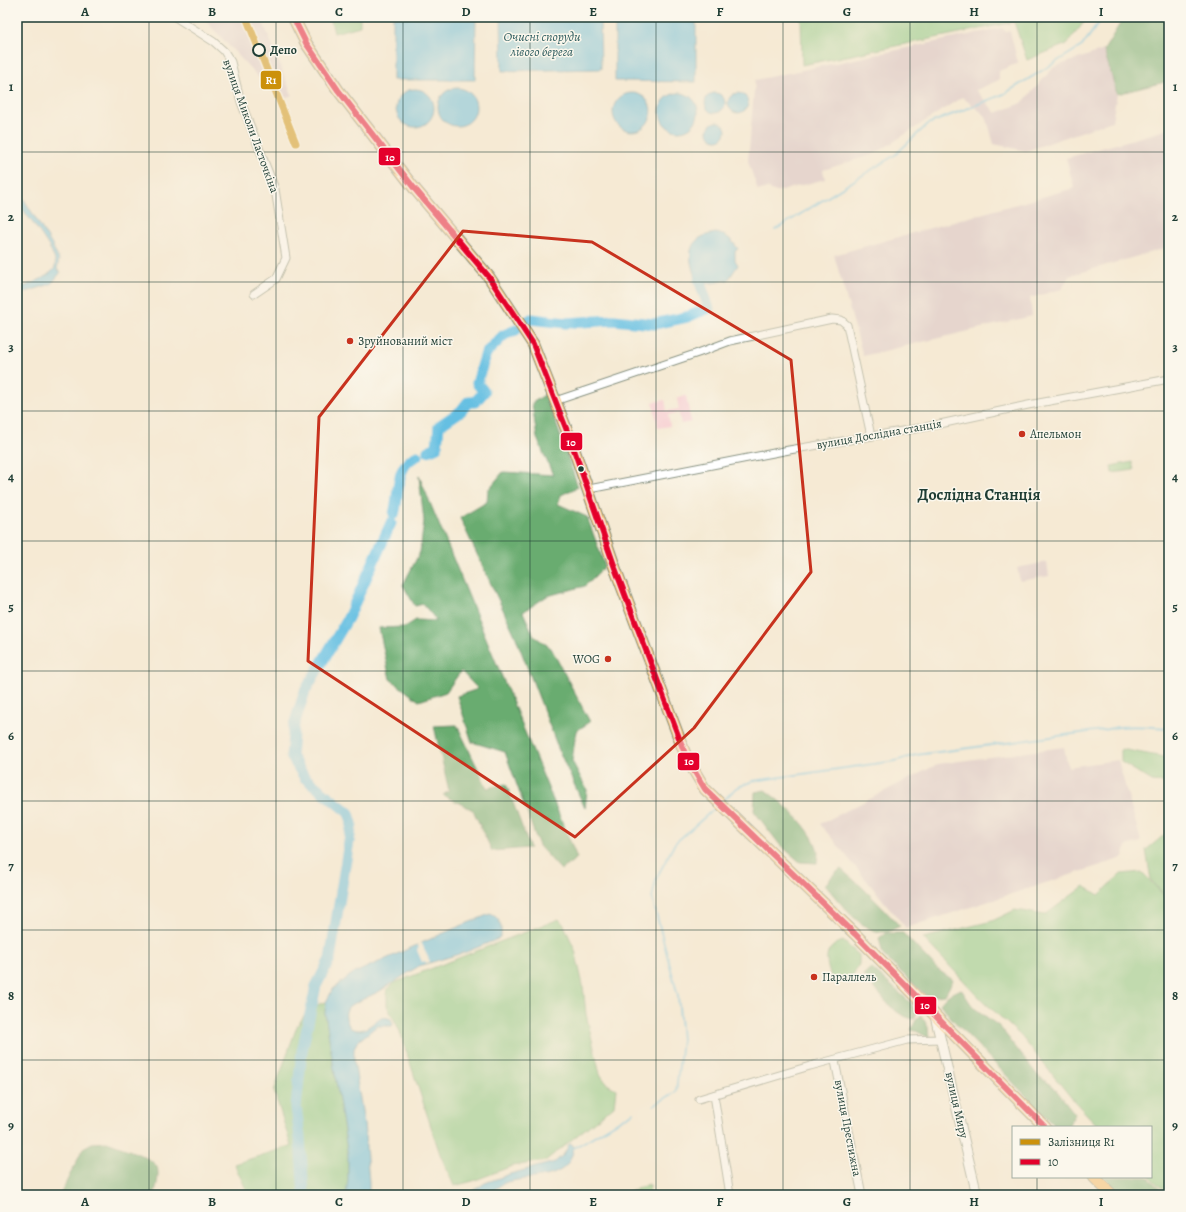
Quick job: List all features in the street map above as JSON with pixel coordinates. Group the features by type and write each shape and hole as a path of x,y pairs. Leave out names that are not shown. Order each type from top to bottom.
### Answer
{"main road":[{"path":"293,17 306,43 338,90 414,188 489,277 532,344 589,489 615,568 671,718 687,759 705,789 855,934 1044,1126"},
{"path":"1095,1178 1112,1195"}],"street":[{"name":"вулиця Миколи Ласточкіна","path":"175,17 214,42 224,51 231,62 241,102 276,189 286,258 276,279 254,294"},
{"path":"555,401 730,341 832,319 841,320 847,325 871,436"},
{"name":"вулиця Дослідна станція","path":"589,489 788,450 926,427 1028,405 1169,379"},
{"name":"вулиця Миру","path":"935,1016 977,1195"},
{"path":"699,1099 810,1066 835,1061 907,1040 941,1040"},
{"name":"вулиця Престижна","path":"835,1061 862,1195"},
{"path":"714,1095 730,1195"}],"highlighted area":[{"path":"463,231 592,242 791,360 811,572 694,728 575,837 308,661 319,417"}],"shaded area":[{"path":"202,17 261,17 292,95 280,100"},
{"path":"1002,28 1006,32 1010,31 1018,63 999,71 999,80 976,90 996,113 1022,103 1054,67 1104,50 1117,94 1112,121 1026,151 994,144 986,116 962,97 875,154 823,170 825,179 776,192 767,188 758,191 748,161 755,80"},
{"path":"1169,129 1169,171 1167,172 1169,179 1169,247 1069,276 1062,289 1030,298 1032,316 863,356 834,255 1074,188 1066,158"},
{"path":"686,396 691,422 681,424 679,413 668,415 670,426 658,428 653,402 665,400 667,411 679,409 677,398"},
{"path":"1047,562 1049,576 1020,581 1017,568"},
{"path":"1064,747 1068,767 1118,760 1141,842 1126,846 1123,858 906,928 820,824 938,764"}],"green space":[{"path":"330,17 360,17 360,26 334,33"},
{"path":"801,17 1088,17 1067,44 1027,60 1014,22 802,65"},
{"path":"1124,17 1169,17 1169,81 1117,94 1104,50"},
{"path":"546,394 578,487 561,495 558,504 587,517 605,566 585,586 547,596 523,612 534,636 551,648 590,722 576,731 572,761 587,790 585,808 560,753 515,635 460,518 487,502 488,490 503,472 553,475 537,438 532,403"},
{"path":"1132,462 1134,470 1112,473 1111,466"},
{"path":"419,476 577,858 561,870 539,846 505,752 472,742 457,696 478,689 461,671 446,692 419,701 390,679 379,628 405,627 416,620 437,621 423,604 415,606 403,585 420,552 424,521"},
{"path":"457,725 487,788 506,784 530,848 492,851 473,810 443,795 449,791 434,726"},
{"path":"1121,749 1169,758 1169,783 1152,781 1121,762"},
{"path":"765,790 788,808 808,831 818,850 817,863 800,862 780,845 754,811 755,792"},
{"path":"1169,831 1169,900 1151,880 1146,850"},
{"path":"841,869 863,888 900,926 887,932 876,931 868,928 852,915 825,885 833,875"},
{"path":"1142,872 1169,901 1169,1195 1151,1178 1152,1126 1098,1126 1074,1101 1021,1036 982,1000 923,938 992,921 1015,910 1045,915 1084,886 1099,895 1121,874"},
{"path":"559,919 564,925 575,950 583,985 586,1014 600,1074 607,1084 616,1089 614,1106 545,1161 512,1166 473,1181 454,1186 440,1154 399,1029 387,1006 387,990 394,983"},
{"path":"886,933 903,933 937,969 953,980 945,995 927,997 883,955 879,938"},
{"path":"843,941 859,955 859,964 853,976 843,980 831,977 827,955 832,947"},
{"path":"871,968 910,1002 917,1012 914,1019 898,1013 863,975"},
{"path":"961,989 973,1007 1000,1027 1038,1076 1053,1086 1075,1114 1068,1126 1055,1126 952,1019 940,1004 947,996"},
{"path":"326,1002 325,1013 348,1155 348,1180 346,1195 249,1195 234,1164 291,1146 274,1091 297,1026 307,1012 321,1003"},
{"path":"921,1015 928,1027 929,1038 911,1030 916,1020"},
{"path":"107,1142 127,1149 154,1163 157,1167 158,1174 154,1195 60,1195 83,1148 92,1143"},
{"path":"1105,1178 1149,1178 1165,1195 1122,1195"},
{"path":"649,1184 650,1195 621,1195"}],"water":[{"path":"393,17 476,17 475,80 393,80"},
{"name":"Очисні споруди лівого берега","path":"501,17 600,17 601,69 502,71"},
{"path":"615,17 696,17 696,82 615,81"},
{"path":"457,88 470,94 476,107 470,120 457,126 444,120 438,107 444,94"},
{"path":"415,89 428,95 434,108 428,121 415,127 402,121 396,108 402,95"},
{"path":"632,93 645,99 651,112 645,125 632,131 619,125 613,112 619,99"},
{"path":"679,93 692,99 698,112 692,125 679,131 666,125 660,112 666,99"},
{"path":"715,93 722,96 725,103 722,110 715,113 708,110 705,103 708,96"},
{"path":"738,93 745,96 748,103 745,110 738,113 731,110 728,103 731,96"},
{"path":"717,122 723,125 726,131 723,137 717,140 711,137 708,131 711,125"},
{"path":"17,188 52,245 59,260 57,270 61,272 51,284 17,295 17,290 51,273 54,269 55,263 49,247 21,206"},
{"path":"716,233 729,238 734,243 738,249 735,251 735,260 738,265 728,280 707,283 700,281 694,275 691,260 692,248 697,240"},
{"path":"490,914 496,917 500,922 501,936 498,939 466,952 419,966 380,991 349,1006 347,1009 346,1017 350,1028 357,1030 363,1029 381,1018 386,1017 391,1019 393,1024 392,1026 377,1026 357,1042 354,1049 354,1061 364,1123 369,1195 346,1195 348,1180 348,1155 325,1013 326,1002 333,989 352,974"},
{"path":"570,1143 574,1146 571,1158 566,1166 558,1172 539,1177 507,1182 484,1195 467,1195 485,1183 510,1174 555,1162 564,1154"}],"pier":[{"path":"421,942 430,962 422,962 417,950 419,948 417,943"}],"waterway":[{"path":"775,230 895,155 928,124 1004,94 1082,46 1103,17"},
{"path":"525,323 531,319 566,323 614,320 654,324 687,317 709,308 699,280"},
{"path":"428,451 437,447 439,426 461,411 468,402 475,402 484,392 477,383 486,353 504,335 516,330"},
{"path":"394,514 401,473 410,460 417,456"},
{"path":"304,1195 296,1107 302,1051 316,986 330,959 352,823 349,813 305,778 291,756 294,725 305,691 348,618 391,523"},
{"path":"725,799 736,788 753,781 895,761 916,755 1111,728 1136,726 1169,728"},
{"path":"654,1105 676,1092 682,1040 678,996 652,898 656,879 675,843 714,809"},
{"path":"574,1148 634,1112"}],"rail line":[{"name":"R1","path":"246,17 296,143"}],"transit line":[{"name":"10","path":"293,17 306,43 338,90 414,188 489,277 533,344 571,441 615,568 687,759 705,789 855,934 1044,1126"}],"place":[{"name":"Депо","path":"259,50"},
{"name":"Зруйнований міст","path":"350,341"},
{"name":"Апельмон","path":"1022,434"},
{"name":"WOG","path":"608,659"},
{"name":"Параллель","path":"814,977"}],"district":[{"name":"Дослідна Станція","path":"979,494"}]}
